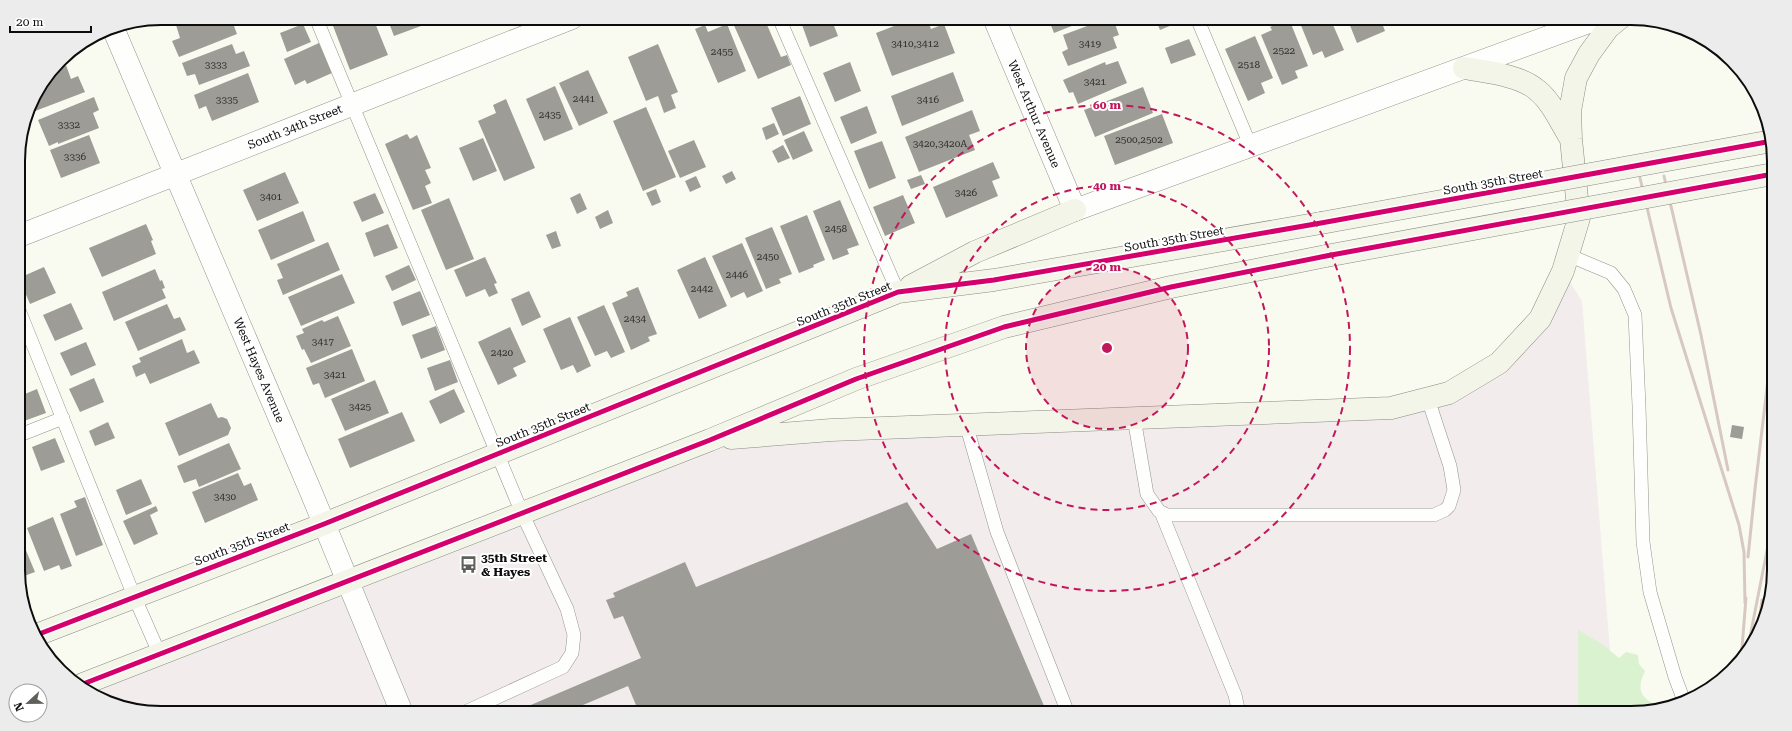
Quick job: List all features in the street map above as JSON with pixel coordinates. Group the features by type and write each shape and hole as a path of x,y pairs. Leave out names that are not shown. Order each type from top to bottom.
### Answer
{"main road":[{"path":"710,440 831,430 1391,408 1449,393 1499,363 1540,319 1563,271 1579,218 1570,138 1570,111 1576,78 1597,43 1612,25"},
{"path":"1464,68 1511,77 1537,90 1555,112 1570,138"},
{"name":"South 35th Street","path":"41,633 324,524 898,292 994,280 1321,223 1766,142"},
{"path":"86,683 710,440 856,379 1004,327 1171,287 1326,256 1767,175"},
{"path":"898,292 975,252 1075,210"}],"street":[{"name":"South 34th Street","path":"25,234 554,25"},
{"name":"West Arthur Avenue","path":"997,25 1075,210"},
{"path":"1075,210 1581,25"},
{"name":"West Hayes Avenue","path":"115,33 324,524 399,706"}],"lane":[{"path":"319,25 522,513 567,609 574,634 572,653 563,667 478,706"},
{"path":"782,25 898,292"},
{"path":"1200,25 1250,145"},
{"path":"1568,255 1611,273 1624,289 1635,315 1643,542 1650,592 1682,696"},
{"path":"25,325 134,596 160,655"},
{"path":"1160,512 1167,515 1434,514 1444,510 1449,506 1454,490 1450,466 1428,399"},
{"path":"25,433 63,418"},
{"path":"1134,418 1147,494 1160,512 1235,695 1237,706"},
{"path":"966,424 997,532 1065,706"}],"shaded area":[{"path":"1563,271 1582,301 1614,706 161,706 143,705 117,699 86,683 710,440 1391,408 1499,363"}],"green space":[{"path":"1578,630 1599,642 1619,658 1626,652 1638,655 1639,664 1645,671 1641,682 1641,691 1646,699 1654,704 1640,706 1578,706"}],"building":[{"path":"176,25 234,25 237,34 179,57 172,41 180,38"},
{"path":"303,25 311,42 287,52 280,33"},
{"path":"333,25 376,25 388,55 350,70"},
{"path":"390,25 421,25 421,26 394,36"},
{"path":"705,25 708,32 727,25 746,71 718,83 695,29"},
{"path":"734,25 767,25 781,57 787,55 791,65 758,79"},
{"path":"802,25 834,25 838,36 810,47"},
{"path":"897,25 930,25 931,29 944,25 955,53 892,76 876,33"},
{"path":"1051,25 1074,25 1054,33"},
{"path":"1090,25 1115,25 1119,35 1113,37 1117,48 1068,66 1062,52 1068,49 1063,35"},
{"path":"1158,25 1172,25 1160,30"},
{"path":"1275,25 1291,25 1308,66 1295,71 1298,78 1282,85 1261,35 1272,30 1270,27"},
{"path":"1301,25 1333,25 1344,50 1325,58 1322,51 1313,55"},
{"path":"1350,25 1383,25 1385,31 1357,43"},
{"path":"1255,36 1273,78 1261,83 1265,93 1248,101 1225,49"},
{"path":"1189,39 1196,55 1171,64 1165,48"},
{"path":"319,43 332,73 307,84 305,80 295,85 284,59"},
{"path":"232,44 236,54 244,51 250,66 199,85 195,74 187,76 182,63"},
{"path":"658,44 678,92 671,95 676,108 664,113 658,96 646,101 628,57"},
{"path":"1118,61 1127,83 1078,104 1073,92 1069,93 1063,80 1105,62 1106,65"},
{"path":"850,62 861,91 835,102 823,73"},
{"path":"66,65 71,79 78,76 85,92 34,111 53,78"},
{"path":"588,70 608,113 579,126 559,83"},
{"path":"953,72 964,101 902,126 891,96"},
{"path":"248,73 259,102 212,121 206,106 199,109 194,95"},
{"path":"555,86 573,129 544,141 526,99"},
{"path":"1143,87 1153,113 1095,137 1084,110"},
{"path":"800,96 811,124 783,136 771,108"},
{"path":"94,97 99,110 93,113 99,128 49,146 38,120"},
{"path":"506,99 535,168 504,181 478,121 496,113 493,105"},
{"path":"867,106 877,133 851,144 840,117"},
{"path":"646,107 676,177 643,191 613,121"},
{"path":"972,110 980,131 969,135 975,150 919,172 905,137"},
{"path":"1162,114 1173,143 1115,165 1104,136"},
{"path":"774,123 779,134 766,140 762,128"},
{"path":"804,131 813,151 793,160 784,140"},
{"path":"407,134 410,139 417,135 431,168 425,170 431,183 425,186 432,203 413,210 385,144"},
{"path":"89,135 100,163 61,178 50,150"},
{"path":"483,138 497,171 473,181 459,148"},
{"path":"694,140 706,167 680,178 668,151"},
{"path":"882,141 896,178 869,189 854,151"},
{"path":"783,145 790,158 778,163 772,151"},
{"path":"993,162 1000,178 992,181 998,196 946,218 933,187"},
{"path":"732,171 736,179 726,184 722,176"},
{"path":"285,172 299,203 257,221 243,190"},
{"path":"921,175 925,184 911,189 907,180"},
{"path":"696,176 701,187 690,192 685,181"},
{"path":"656,189 661,202 652,206 646,193"},
{"path":"375,193 384,213 362,222 353,202"},
{"path":"580,193 587,209 577,214 570,198"},
{"path":"903,195 915,223 885,236 873,207"},
{"path":"449,198 474,259 446,270 421,210"},
{"path":"840,200 859,245 847,249 849,254 833,260 813,211"},
{"path":"608,210 613,223 600,229 595,217"},
{"path":"303,211 315,241 271,260 258,230"},
{"path":"807,215 825,260 813,265 814,267 799,273 780,226"},
{"path":"146,224 153,240 151,241 156,254 102,277 89,248"},
{"path":"388,224 398,248 374,257 365,233"},
{"path":"772,227 792,274 779,279 781,283 766,289 745,238"},
{"path":"556,231 561,246 552,249 546,235"},
{"path":"328,242 340,270 283,295 277,280 283,278 277,264"},
{"path":"742,243 763,291 747,298 744,292 731,298 712,256"},
{"path":"485,257 497,283 494,284 498,293 489,297 485,289 466,297 454,270"},
{"path":"705,257 727,306 699,319 677,270"},
{"path":"409,265 416,280 392,291 385,276"},
{"path":"44,267 56,293 30,304 25,292 25,275"},
{"path":"155,269 160,281 162,280 165,288 162,289 166,298 114,321 102,292"},
{"path":"342,274 355,303 301,326 288,297"},
{"path":"638,287 657,334 648,337 650,341 631,350 612,303 628,296 626,292"},
{"path":"420,291 430,315 402,326 393,302"},
{"path":"529,291 541,317 522,326 511,299"},
{"path":"71,303 83,329 55,341 43,315"},
{"path":"167,304 174,319 180,317 186,330 138,351 125,322"},
{"path":"604,305 625,352 611,358 607,351 595,356 577,317"},
{"path":"338,316 351,346 311,363 304,349 302,350 296,336 304,333 302,329 322,320 324,322"},
{"path":"570,317 591,366 577,373 573,365 561,370 543,329"},
{"path":"436,326 445,350 421,359 412,335"},
{"path":"510,327 526,362 513,368 517,376 498,385 478,342"},
{"path":"182,339 187,353 194,350 200,363 150,384 145,373 136,377 132,366 141,362 139,358"},
{"path":"86,342 96,365 71,376 60,353"},
{"path":"352,349 365,381 325,398 319,383 313,385 306,368"},
{"path":"450,360 458,382 435,391 427,368"},
{"path":"94,378 104,402 80,412 69,389"},
{"path":"375,380 389,413 345,431 331,399"},
{"path":"37,389 46,413 25,421 25,394"},
{"path":"454,389 465,412 440,424 429,401"},
{"path":"211,403 218,418 222,417 227,419 231,428 228,435 179,456 165,423"},
{"path":"402,412 415,441 350,468 338,439"},
{"path":"108,422 115,438 95,446 89,431"},
{"path":"1732,425 1744,427 1742,439 1730,437"},
{"path":"55,438 65,462 41,471 32,447"},
{"path":"229,443 241,469 199,487 196,479 184,483 177,466"},
{"path":"238,473 244,486 251,483 258,500 205,523 192,492"},
{"path":"141,479 152,504 126,515 116,490"},
{"path":"85,497 103,545 76,556 60,514 77,507 74,501"},
{"path":"907,502 937,549 971,534 1044,706 636,706 628,686 581,706 528,706 641,658 623,616 614,619 606,600 615,597 613,593 685,562 696,587"},
{"path":"156,506 158,511 150,515 158,534 134,545 123,521"},
{"path":"53,517 72,566 61,570 59,565 44,571 27,528"},
{"path":"25,548 35,572 25,576"}],"railway":[{"path":"1664,176 1701,335 1728,470"},
{"path":"1640,178 1671,308 1739,525 1744,552 1745,603"},
{"path":"1748,557 1767,388"},
{"path":"1750,635 1767,551"},
{"path":"1742,649 1746,598"},
{"path":"1760,612 1762,600"}],"cycle path":[{"path":"41,633 324,524 898,292 994,280 1321,223 1766,142"},
{"path":"86,683 710,440 856,379 1004,327 1171,287 1326,256 1767,175"}],"place":[{"name":"35th Street & Hayes","path":"468,565"}]}
